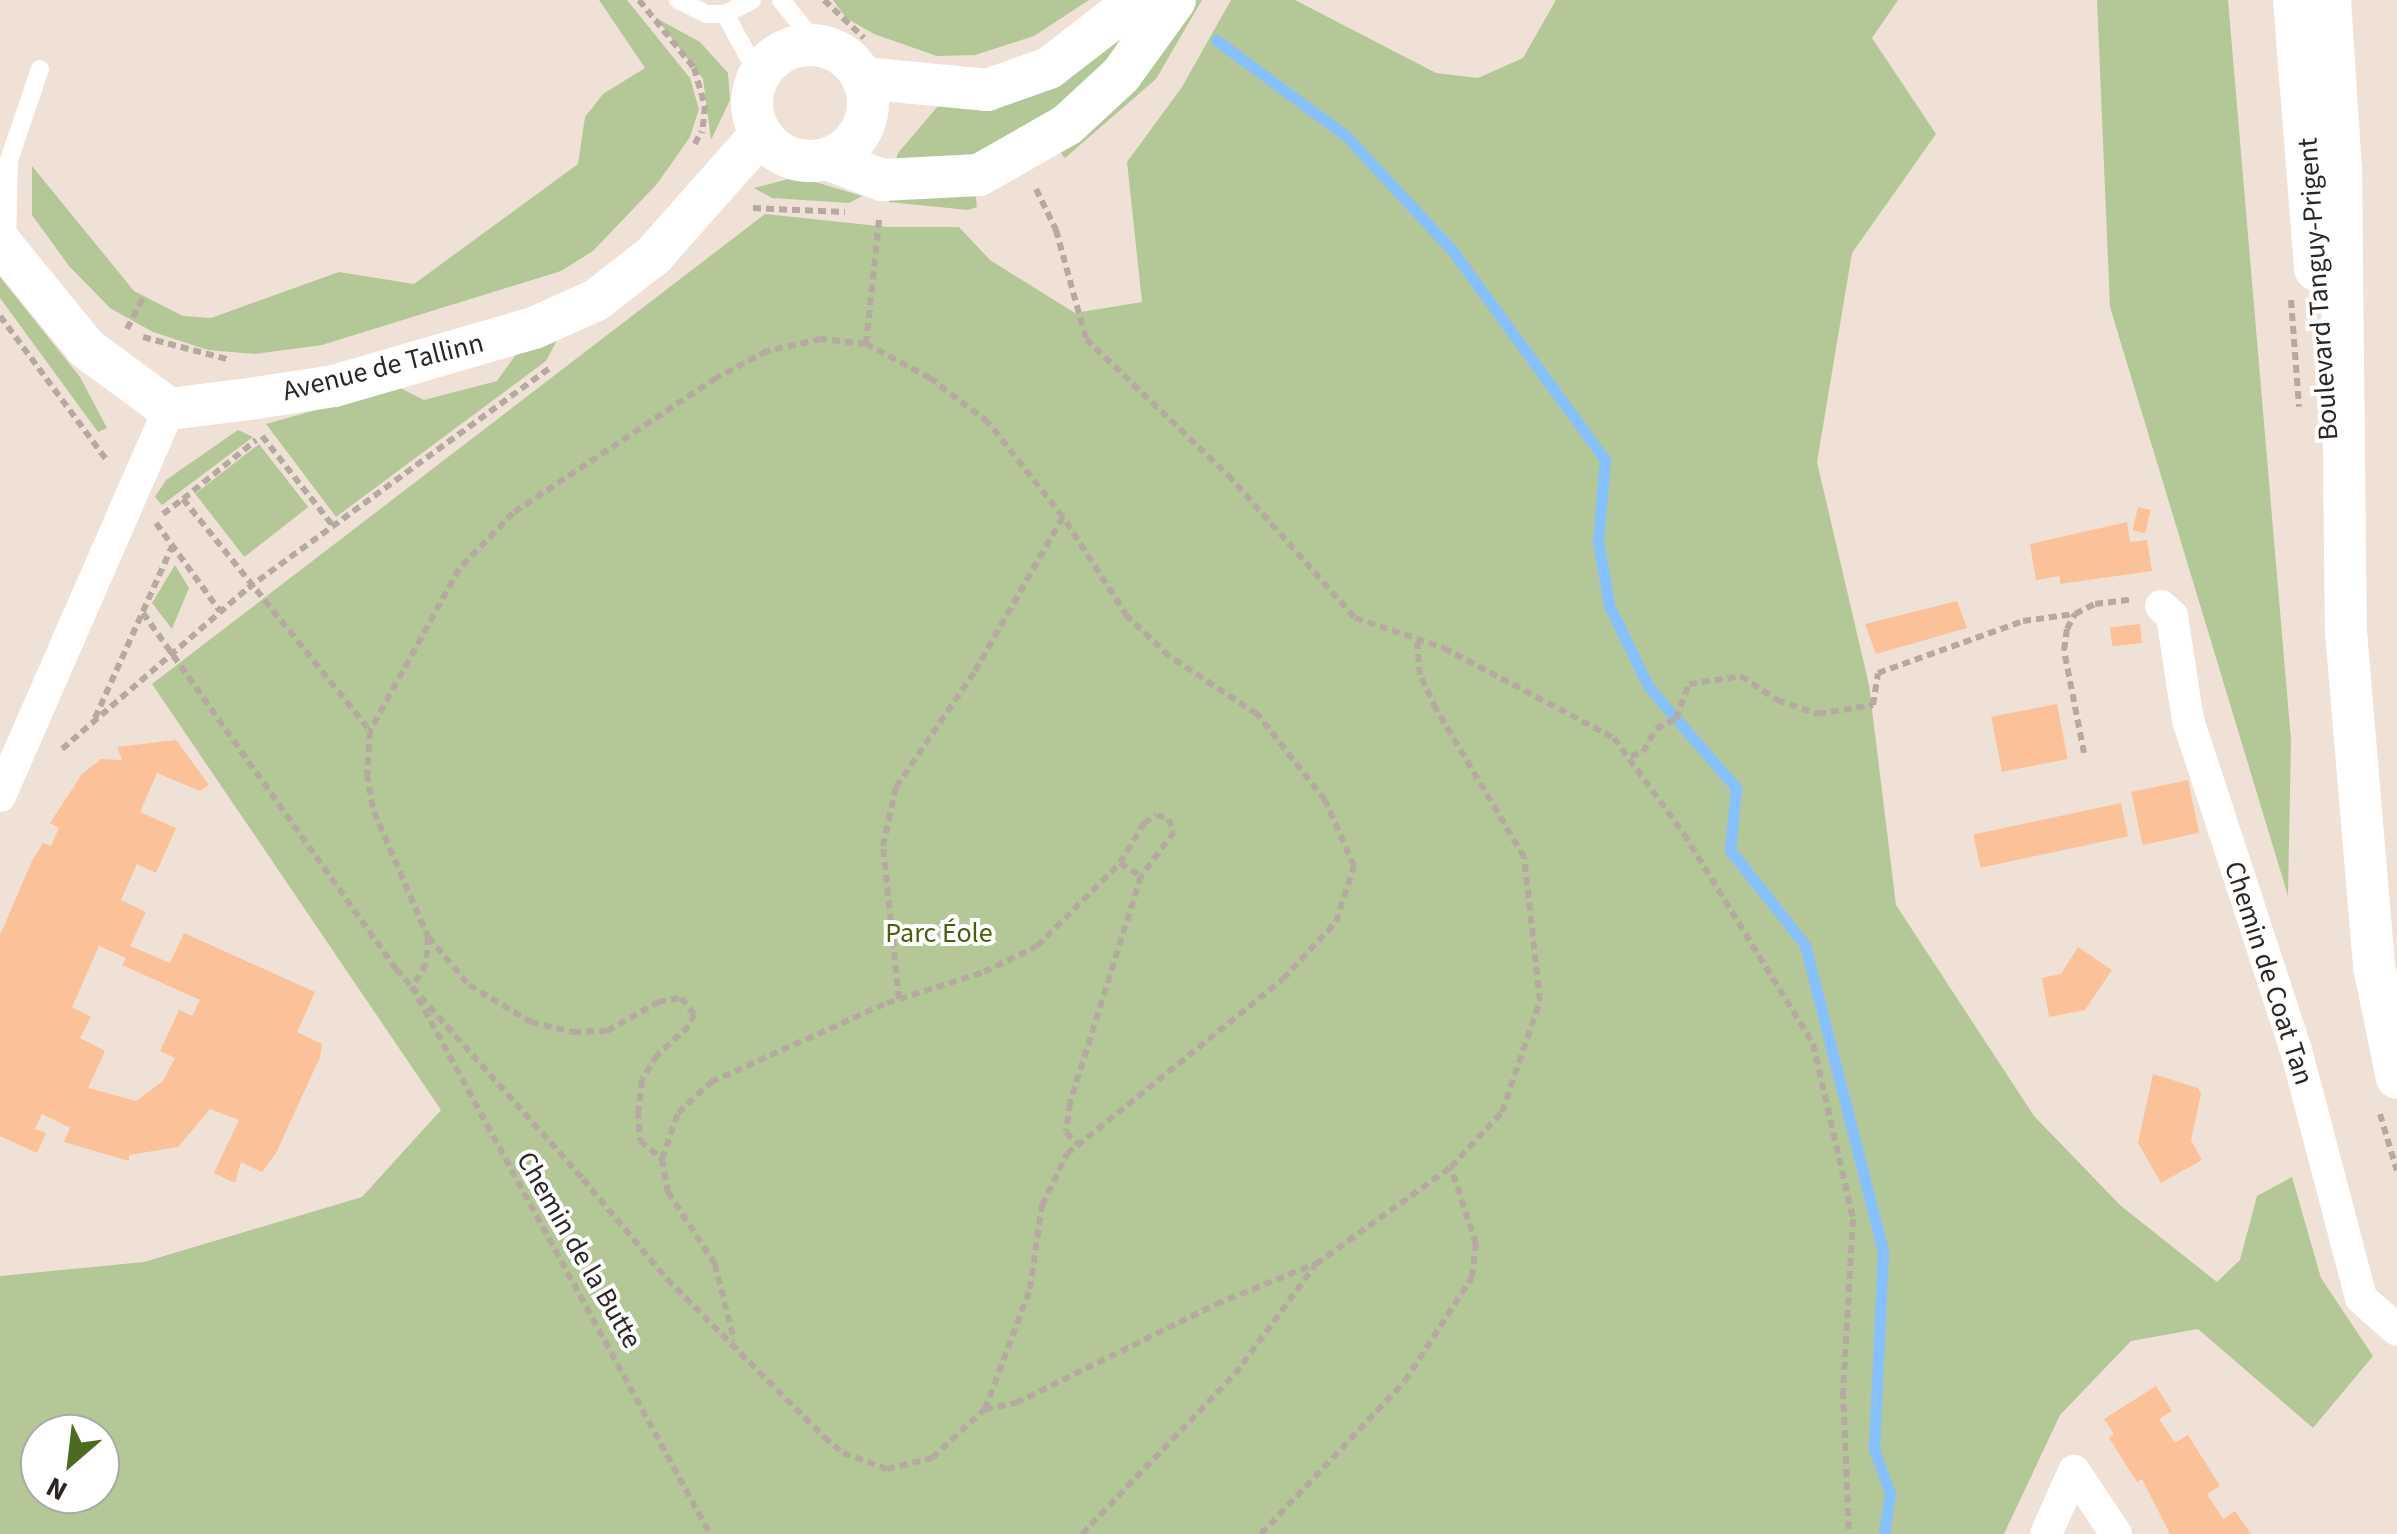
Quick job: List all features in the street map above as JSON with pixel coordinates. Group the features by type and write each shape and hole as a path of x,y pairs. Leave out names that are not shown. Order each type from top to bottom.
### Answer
{"street":[{"path":"1137,0 1049,68 987,90 872,61 852,62 818,46 784,52 759,76 753,95 761,134 790,158 828,159 882,180 933,182 979,174 1040,146 1121,75 1175,0"},
{"name":"Boulevard Tanguy-Prigent","path":"2294,0 2372,947 2397,1078"},
{"name":"Boulevard Tanguy-Prigent","path":"2330,0 2340,170 2343,578"},
{"path":"828,159 846,150 867,118 872,61"},
{"name":"Avenue de Tallinn","path":"169,409 259,418 334,386 480,344 596,300 653,256 761,134"},
{"path":"0,796 169,409 86,348 4,246"},
{"name":"Chemin de Coat Tan","path":"2161,606 2172,616 2188,720 2296,1050 2361,1298 2397,1330"},
{"path":"2046,1534 2074,1471 2116,1534"}],"lane":[{"path":"678,0 706,14 724,14 752,0"},
{"path":"781,0 818,46"},
{"path":"724,14 759,76"},
{"path":"4,246 9,160 40,69"}],"path":[{"path":"639,0 694,68 705,106 700,131 757,206 740,216"},
{"path":"824,0 872,61"},
{"path":"1040,146 1035,186 1056,230 1086,338 1228,475 1356,618 1417,642 1444,648 1614,738 1632,756 1812,1044 1853,1219 1843,1391 1849,1534"},
{"path":"866,344 879,215"},
{"path":"127,329 145,294"},
{"path":"0,316 109,462"},
{"path":"109,325 197,354 250,363 259,418 333,526"},
{"path":"142,613 339,897 412,988 667,1278 734,1341 824,1438 843,1453 887,1470 932,1458 984,1410 1030,1290 1042,1205 1076,1144 1316,949 1348,898 1354,866 1325,800 1257,714 1169,656 1127,616 1063,517 988,422 930,378 866,344 820,339 767,352 668,408 512,513 459,569 370,732 367,774 374,812 428,937 470,985 532,1022 607,1031 658,1002 681,998 694,1014 690,1026 657,1055 642,1080 640,1141 662,1160"},
{"path":"57,760 64,745 248,588 555,364"},
{"path":"155,521 183,499 259,418"},
{"path":"133,492 220,611"},
{"path":"183,499 248,588 370,732"},
{"path":"898,999 883,846 896,787 966,686 1063,517"},
{"path":"94,720 172,546"},
{"path":"1632,756 1643,752 1656,729 1676,719 1688,684 1741,676 1777,700 1818,714 1873,705 1878,672 2023,621 2075,614 2135,599 2161,606"},
{"path":"2075,614 2064,650 2084,752"},
{"path":"984,1410 1016,1403 1216,1304 1316,1264 1450,1167 1502,1112 1540,1001 1524,856 1436,708 1420,674 1417,642"},
{"path":"734,1341 715,1264 668,1192 662,1160 686,1102 711,1082 754,1068 888,1003 984,972 1036,946 1120,863 1144,823 1157,815 1168,820 1174,832 1142,876 1070,1103 1066,1132 1076,1144"},
{"path":"1120,863 1142,876"},
{"path":"412,988 426,964 428,937"},
{"name":"Chemin de la Butte","path":"412,988 710,1534"},
{"path":"1260,1534 1405,1381 1472,1277 1476,1244 1450,1167"},
{"path":"1082,1534 1235,1374 1316,1264"}],"green space":[{"path":"599,0 627,0 690,78 699,109 690,137 657,184 593,251 561,271 322,345 255,354 208,350 153,332 110,308 69,266 32,215 32,166 134,291 183,316 211,318 339,272 414,284 578,164 585,117 603,94 645,68"},
{"path":"833,0 1089,0 1034,36 975,55 937,56 874,34 846,18"},
{"path":"1189,0 1202,0 1156,79 1065,158 1059,151"},
{"name":"Parc Éole","path":"1231,0 1295,0 1436,73 1478,78 1523,58 1556,0 1898,0 1872,38 1936,134 1852,253 1817,462 1869,685 1896,905 2034,1116 2121,1206 2217,1282 2240,1260 2257,1196 2292,1177 2321,1278 2373,1356 2313,1428 2198,1329 2131,1341 2060,1415 2004,1534 0,1534 0,1276 144,1262 362,1197 441,1110 152,684 765,214 888,227 959,227 990,260 1075,313 1142,302 1127,162 1182,87"},
{"path":"2097,0 2228,0 2291,740 2288,896 2110,307"},
{"path":"656,18 700,42 728,73 730,100 711,140 703,79"},
{"path":"1128,27 1087,92 979,161 893,168 898,153 938,106"},
{"path":"788,179 812,181 862,196 849,203 772,198 754,188"},
{"path":"975,191 977,207 968,210 889,202 889,197"},
{"path":"0,277 80,377 107,428 98,432 0,298"},
{"path":"557,340 546,361 336,517 266,424 398,387 424,400 497,381 517,353"},
{"path":"238,430 253,437 162,505 155,497 166,480"},
{"path":"259,444 308,507 244,557 195,494"},
{"path":"175,565 189,588 172,629 152,603"}],"building":[{"path":"2138,507 2151,510 2145,533 2133,530"},
{"path":"2127,522 2130,542 2147,540 2152,571 2060,584 2060,576 2036,580 2030,544"},
{"path":"1957,601 1967,628 1876,654 1865,624"},
{"path":"2140,624 2142,643 2112,646 2110,627"},
{"path":"2057,704 2068,759 2002,772 1991,717"},
{"path":"176,740 209,785 200,791 157,773 140,812 176,828 156,873 137,864 121,900 146,912 130,946 170,963 184,933 315,992 297,1032 322,1044 320,1057 276,1153 262,1172 241,1162 235,1183 214,1173 239,1120 210,1109 178,1147 129,1155 129,1161 64,1142 70,1128 42,1114 35,1129 46,1133 37,1153 0,1136 0,935 32,861 43,843 51,846 59,828 50,823 82,774 101,759 122,760 117,747","holes":["99,946 126,958 122,965 200,1000 192,1016 179,1010 160,1051 175,1058 163,1081 136,1101 88,1088 105,1051 80,1038 91,1017 72,1007"]},
{"path":"2188,780 2199,833 2142,845 2131,792"},
{"path":"2121,803 2128,836 1980,868 1973,834"},
{"path":"2078,947 2112,970 2085,1010 2049,1017 2042,978 2061,974"},
{"path":"2153,1074 2198,1088 2201,1094 2191,1140 2202,1160 2161,1183 2138,1143"},
{"path":"2156,1386 2172,1411 2159,1419 2175,1443 2188,1435 2220,1486 2207,1494 2223,1519 2235,1511 2251,1534 2170,1534 2142,1479 2137,1482 2109,1438 2114,1434 2104,1419"}],"waterway":[{"path":"1216,40 1345,135 1452,250 1605,460 1598,541 1609,605 1648,686 1736,788 1730,850 1805,945 1883,1251 1874,1449 1890,1493 1884,1534"}]}
